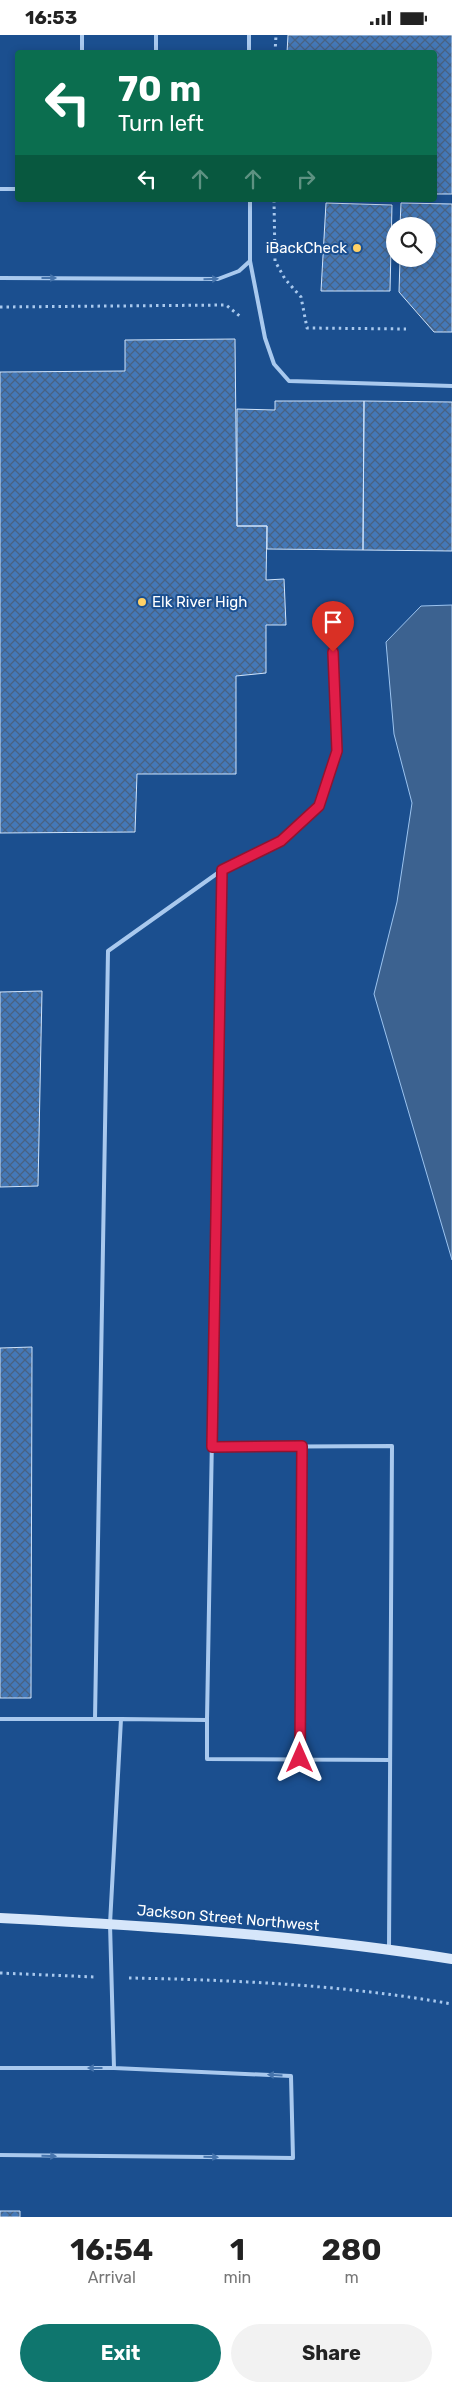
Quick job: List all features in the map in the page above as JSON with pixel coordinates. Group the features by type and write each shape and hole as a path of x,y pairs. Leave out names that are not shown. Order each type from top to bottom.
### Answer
{"street":[{"name":"Jackson Street Northwest","path":"0,1918 260,1934 452,1959"}],"lane":[{"path":"82,35 82,50"},
{"path":"156,35 156,50"},
{"path":"249,35 249,50"},
{"path":"0,189 15,189"},
{"path":"250,202 250,261 265,338 274,364 289,381 452,387"},
{"path":"0,278 218,279 239,271 250,261"},
{"path":"95,1719 108,951 222,870 281,841 319,806 337,751 331,613"},
{"path":"222,870 207,1759 300,1758 390,1760"},
{"path":"300,1758 302,1446"},
{"path":"212,1447 392,1446 389,1950"},
{"path":"0,1719 207,1720"},
{"path":"114,2067 110,1924 121,1719"},
{"path":"0,2068 114,2067 291,2076 293,2158 0,2155"}],"path":[{"path":"276,35 276,50"},
{"path":"274,202 273,242 275,261 284,279 301,297 307,328 406,329"},
{"path":"0,307 226,305 241,317"},
{"path":"0,1973 204,1979 316,1986 452,2004"}],"water":[{"path":"452,605 452,1260 374,994 397,902 412,803 394,734 386,642 421,606"}],"building":[{"path":"288,35 452,35 452,194 437,194 437,50 287,50"},
{"name":"iBackCheck","path":"326,203 392,205 392,217 386,217 386,267 391,267 390,291 321,291"},
{"path":"401,203 452,204 452,332 434,332 399,292 400,267 436,267 436,217 400,217"},
{"name":"Elk River High","path":"235,339 237,526 267,526 266,580 284,579 286,625 266,625 266,673 236,676 236,774 137,774 135,832 0,833 0,372 125,371 125,340"},
{"path":"275,401 364,401 363,550 267,549 267,526 237,526 237,409 275,410"},
{"path":"364,401 452,402 452,551 363,550"},
{"path":"42,991 38,1186 0,1187 0,992"},
{"path":"32,1347 31,1698 0,1698 0,1348"},
{"path":"0,2211 20,2211 20,2217 0,2217"}],"place":[{"name":"iBackCheck","path":"357,248"},
{"name":"Elk River High","path":"142,602"}],"route":[{"path":"300,1758 302,1446 212,1447 222,870 281,841 319,806 337,751 333,652"}]}
